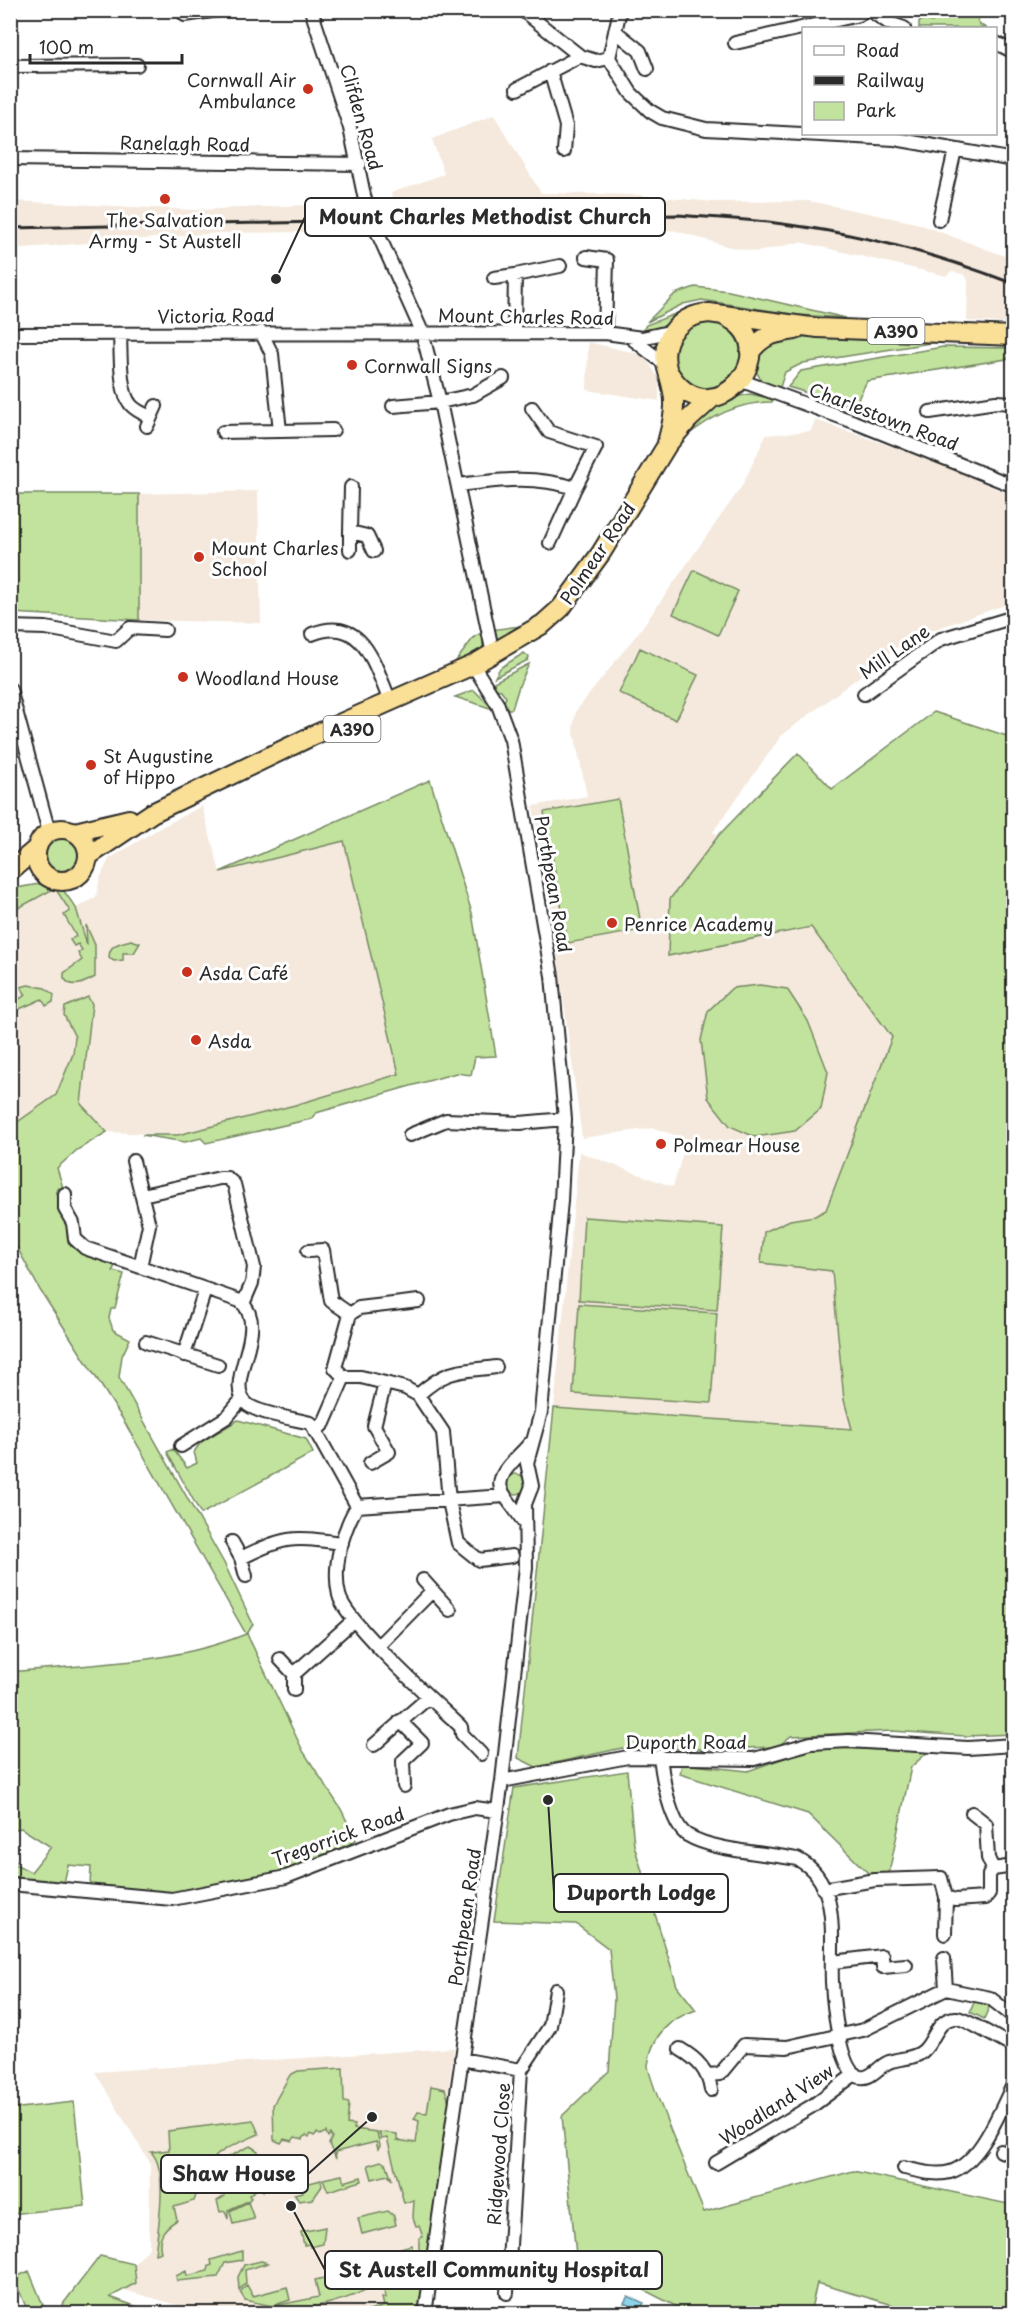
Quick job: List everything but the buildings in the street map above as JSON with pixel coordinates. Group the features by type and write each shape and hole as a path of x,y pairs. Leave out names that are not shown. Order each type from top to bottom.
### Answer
{"highway":[{"name":"A390","path":"667,445 674,407 665,353 673,331 680,323 698,314 818,327 1014,336"},
{"path":"719,315 739,327 747,339 750,352 749,367 742,381"},
{"name":"A390","path":"750,352 760,339 772,333 818,327"},
{"path":"667,368 676,383 686,392 699,397 712,398"},
{"name":"A390","path":"667,445 689,419 712,398 729,392 742,381"},
{"name":"Polmear Road","path":"476,670 493,654 543,624 561,608 601,553 667,445"},
{"name":"Polmear Road","path":"476,670 518,652 552,627 596,578 642,500 653,471"},
{"name":"A390","path":"10,879 46,874 54,879 71,879 83,870 88,856 152,813 224,780 279,751 390,701 476,670"},
{"name":"A390","path":"224,780 287,758 476,670"},
{"name":"A390","path":"50,832 63,829 75,832 152,813"},
{"path":"10,871 38,848 50,832"},
{"path":"75,832 86,844 88,856"},
{"path":"38,848 39,865 46,874"}],"street":[{"path":"185,15 219,10"},
{"name":"Clifden Road","path":"311,10 360,164 365,200 422,332"},
{"path":"522,10 580,56 596,61 609,58"},
{"path":"620,10 609,58 631,93 650,111 662,118 706,129 802,134"},
{"path":"808,27 859,15 867,10 901,27"},
{"path":"735,44 802,28"},
{"path":"615,31 640,51 647,69"},
{"path":"997,44 1014,52"},
{"path":"517,89 580,56"},
{"path":"10,66 137,65"},
{"path":"550,71 566,126 564,151"},
{"path":"819,135 895,139 1014,160"},
{"path":"939,220 955,150"},
{"name":"Ranelagh Road","path":"10,159 360,164"},
{"path":"586,257 607,260 605,333"},
{"path":"494,278 560,266"},
{"path":"514,333 515,275"},
{"name":"Mount Charles Road","path":"422,332 605,333 629,337 656,337 673,331"},
{"path":"261,332 272,354 280,430"},
{"path":"422,332 440,402 493,654"},
{"name":"Victoria Road","path":"10,334 422,332"},
{"path":"120,334 127,398 134,408 152,416"},
{"name":"Mount Charles Road","path":"629,337 667,368"},
{"path":"393,406 440,402 473,395 503,378"},
{"name":"Charlestown Road","path":"742,381 854,422 1014,486"},
{"path":"930,412 996,402 1014,403"},
{"path":"532,408 549,432 596,447 550,543"},
{"path":"223,432 333,430"},
{"path":"458,485 519,478 549,480 575,488"},
{"path":"350,550 351,488"},
{"path":"350,532 367,536 374,551"},
{"name":"Mill Lane","path":"864,694 941,639 1014,617"},
{"path":"10,627 46,628 116,641 130,628 165,630"},
{"path":"312,634 337,628 351,632 372,658 390,701"},
{"name":"Porthpean Road","path":"425,2313 502,1781 526,1567 525,1504 531,1477 527,1464 541,1412 561,1201 565,1119 552,976 511,740 498,705 476,670"},
{"path":"10,689 50,832"},
{"path":"410,1135 446,1120 520,1122 565,1119"},
{"path":"133,1161 150,1225 140,1267"},
{"path":"142,1195 220,1178 227,1178 234,1184 254,1267 252,1283 243,1304"},
{"path":"65,1194 65,1209 72,1219 75,1239 80,1245 243,1304 249,1312 251,1332 240,1381 239,1391 242,1399 252,1407 311,1423 357,1506"},
{"path":"308,1251 323,1250 331,1301 350,1314"},
{"path":"184,1355 205,1290"},
{"path":"419,1301 359,1308 350,1314 335,1368 344,1377 361,1377 418,1395 443,1432 448,1501 458,1543 479,1560 512,1556"},
{"path":"146,1342 218,1365"},
{"path":"418,1395 438,1377 450,1372 496,1367"},
{"path":"315,1432 324,1423 344,1377"},
{"path":"370,1463 389,1452 374,1426 385,1383"},
{"path":"181,1446 227,1417 242,1399"},
{"name":"Porthpean Road","path":"477,1496 503,1476 533,1438"},
{"path":"525,1524 500,1488 503,1476 519,1468 531,1477"},
{"path":"357,1506 448,1501 477,1496 507,1497 519,1500 529,1493"},
{"path":"357,1506 342,1543 338,1594 343,1606 378,1646 461,1727 462,1734 481,1754"},
{"path":"241,1558 277,1540 289,1538 342,1543"},
{"path":"232,1542 241,1558 246,1576"},
{"path":"423,1580 450,1610"},
{"path":"378,1646 432,1591"},
{"path":"294,1674 354,1620"},
{"path":"280,1659 294,1674 294,1690"},
{"path":"374,1745 429,1697"},
{"path":"400,1721 422,1743 403,1761 404,1786"},
{"name":"Duporth Road","path":"502,1781 628,1756 754,1759 811,1743 849,1741 968,1748 1014,1745"},
{"path":"660,1756 662,1776 677,1822 686,1834 710,1844 797,1858 810,1865 818,1874 833,1921 832,1981 840,2035 845,2062 855,2074 865,2077 889,2062 919,2055 927,2047 940,2025 956,2018 966,2020 985,2033 1014,2047"},
{"name":"Tregorrick Road","path":"10,1884 172,1899 292,1875 449,1814 475,1808 498,1811"},
{"path":"972,1813 986,1824 988,1858 993,1869"},
{"path":"945,1898 985,1898 989,1893 989,1875 993,1869 1014,1866"},
{"path":"824,1889 875,1880 940,1878 945,1898 945,1934"},
{"path":"833,1962 882,1956 883,1967 906,1965"},
{"path":"944,1958 946,1989"},
{"path":"708,2075 720,2074 744,2045 788,2047 863,2030 946,1989 990,1998 1014,2017"},
{"name":"Ridgewood Close","path":"507,2293 521,2070 550,2026 556,1990"},
{"path":"680,2049 694,2057 708,2075 711,2090"},
{"path":"461,2059 521,2070"},
{"name":"Woodland View","path":"716,2163 794,2118 855,2074"},
{"path":"904,2168 938,2173 948,2172 965,2164 987,2135 1014,2083"},
{"path":"1001,2151 1014,2156"}],"shaded area":[{"path":"494,115 541,193 640,195 713,202 809,201 916,223 1013,259 1013,324 967,321 968,280 965,275 951,271 947,276 800,242 757,252 726,246 677,231 643,228 221,233 11,249 10,201 195,210 394,201 391,193 444,174 432,139"},
{"path":"588,342 639,354 649,363 659,379 659,401 587,390"},
{"name":"Penrice Academy","path":"815,420 931,460 1013,496 1013,602 910,638 781,736 713,832 719,835 670,899 668,956 811,927 892,1037 826,1210 844,1400 852,1429 554,1408 579,1152 673,1187 687,1139 653,1128 582,1138 557,951 566,950 553,918 533,806 587,796 573,728 576,711 641,629 742,486 766,435 811,431"},
{"name":"Mount Charles School","path":"258,491 261,623 139,620 139,494"},
{"path":"202,806 220,872 344,841 399,1074 295,1105 178,1135 107,1132 66,1088 11,1126 11,912 55,888 71,911 96,897 100,878 109,859 158,829"},
{"path":"454,2048 418,2313 206,2313 113,2287 149,2248 150,2163 95,2072"}],"green space":[{"path":"874,11 902,11 904,14 900,22"},
{"path":"941,11 977,11 981,15 977,18 980,25 985,27 919,27 919,22 924,19 932,22"},
{"path":"695,287 729,291 846,318 798,315 702,300 683,304 647,322 675,294"},
{"path":"708,305 666,325 643,330 646,325 693,307"},
{"path":"707,322 720,325 731,332 738,343 741,356 738,369 731,380 720,387 707,390 694,387 683,380 676,369 673,356 676,343 683,332 694,325"},
{"path":"785,336 943,341 803,363 785,372 779,390 763,383 754,368 758,353"},
{"path":"943,347 1013,348 1013,358 867,381 854,407 788,387 801,371"},
{"path":"750,394 773,399 772,402 747,405 725,412 684,438 695,421 711,408 730,399"},
{"path":"10,494 139,494 139,620 11,613"},
{"path":"694,570 738,591 718,635 673,614"},
{"path":"529,625 498,644 490,630"},
{"path":"483,632 483,651 450,669 474,637"},
{"path":"640,648 698,675 676,720 619,693"},
{"path":"524,653 529,657 528,660 495,677 500,668"},
{"path":"529,664 512,709 506,709 503,704 506,697 501,690 495,689 494,682"},
{"path":"474,690 493,709 455,697"},
{"path":"934,712 1013,738 1013,1734 966,1736 892,1731 791,1736 777,1747 622,1748 536,1767 518,1758 554,1408 852,1429 844,1400 832,1271 761,1263 764,1232 790,1220 815,1216 826,1210 892,1037 811,927 668,956 670,899 719,835 798,753 832,789"},
{"path":"430,780 472,913 496,1056 475,1057 471,1075 456,1073 316,1113 311,1119 206,1143 201,1138 185,1142 142,1135 178,1135 295,1105 399,1074 344,841 220,872"},
{"path":"618,799 642,930 568,943 544,812"},
{"path":"62,838 75,843 80,856 75,869 62,874 49,869 44,856 49,843"},
{"path":"39,884 61,887 76,908 87,945 86,925 95,945 95,977 74,985 64,978 64,973 82,960 78,953 82,950 78,944 74,946 70,940 76,936 64,915 70,911 55,888 11,912 11,889"},
{"path":"131,940 140,943 134,953 123,953 123,960 114,961 109,958 113,947"},
{"path":"28,985 45,988 54,995 53,1002 46,1006 42,999 15,1011 11,1004 26,995 21,987"},
{"path":"760,985 787,989 808,1021 828,1072 821,1109 795,1131 755,1137 730,1126 708,1098 701,1040 708,1011 732,988"},
{"path":"88,997 92,1004 81,1104 107,1132 77,1150 57,1168 64,1191 59,1188 56,1191 85,1256 115,1264 113,1271 124,1274 115,1308 111,1309 109,1318 113,1330 130,1339 122,1356 119,1377 224,1563 253,1624 247,1634 303,1751 341,1809 356,1840 293,1869 217,1887 152,1892 90,1886 91,1867 68,1865 64,1883 11,1878 11,1861 16,1861 15,1864 31,1872 51,1847 21,1828 11,1830 11,1672 160,1657 218,1644 246,1634 122,1418 40,1290 11,1236 10,1122 13,1125 56,1095 73,1054 75,1037 64,1015 65,1007"},
{"path":"584,1217 723,1227 717,1310 579,1300"},
{"path":"579,1304 717,1313 711,1403 573,1394"},
{"path":"238,1420 306,1439 313,1453 201,1514 167,1452 173,1449 187,1468 197,1463 194,1452 201,1442"},
{"path":"516,1474 523,1477 526,1484 523,1491 516,1494 509,1491 506,1484 509,1477"},
{"path":"815,1747 928,1752 911,1767 889,1873 868,1873 808,1814 680,1774 682,1764 748,1771"},
{"path":"627,1771 634,1845 677,1986 696,2010 678,2018 663,2030 653,2045 648,2065 663,2112 704,2212 853,2171 1013,2205 1013,2313 921,2313 817,2283 810,2313 689,2313 576,2255 562,2116 609,2071 614,1999 609,1949 576,1924 494,1921 514,1788"},
{"path":"976,1998 990,2005 984,2019 970,2012"},
{"path":"343,2068 344,2102 349,2103 347,2124 354,2125 354,2129 377,2132 380,2146 378,2149 376,2142 335,2152 336,2159 329,2144 332,2137 330,2134 328,2137 326,2132 320,2135 317,2133 314,2136 311,2134 309,2137 306,2135 303,2139 295,2137 292,2141 284,2139 281,2143 274,2140 273,2105 290,2075 298,2071"},
{"path":"431,2086 445,2089 449,2102 428,2251 425,2253 419,2249 419,2238 423,2237 413,2218 414,2200 404,2203 387,2138 381,2139 379,2132 397,2134 397,2140 416,2143 419,2121 414,2119 418,2112 427,2113"},
{"path":"74,2102 85,2206 11,2214 11,2109"},
{"path":"253,2120 259,2134 232,2146 216,2157 205,2173 194,2201 174,2207 177,2220 163,2233 160,2241 161,2252 155,2254 161,2185 160,2172 151,2152 169,2150 168,2131"},
{"path":"250,2146 258,2151 264,2188 263,2191 260,2187 249,2195 251,2198 248,2201 228,2210 228,2219 225,2211 220,2212 217,2201 225,2196 222,2185 206,2189 222,2160"},
{"path":"381,2161 387,2165 392,2180 388,2175 372,2179 368,2165"},
{"path":"342,2175 344,2182 361,2177 362,2181 328,2191 323,2179"},
{"path":"321,2180 322,2186 313,2199 299,2201 294,2194 303,2192 302,2185"},
{"path":"248,2202 254,2219 233,2224 230,2211"},
{"path":"388,2211 394,2216 396,2225 362,2234 358,2218"},
{"path":"325,2227 323,2244 310,2247 309,2244 304,2245 301,2232"},
{"path":"412,2245 412,2258 406,2266 360,2293 309,2307 274,2306 319,2297 315,2280 354,2271 356,2281 366,2279 365,2268 403,2259 400,2248"},
{"path":"242,2251 242,2260 225,2263 218,2277 177,2281 176,2276 186,2271 187,2276 208,2271 209,2266 212,2265 211,2260"},
{"path":"100,2256 134,2264 136,2283 110,2297 154,2313 56,2313"},
{"path":"261,2261 268,2263 245,2270 246,2283 239,2290 238,2277 244,2265"},
{"path":"421,2264 426,2268 419,2313 361,2314 384,2306 382,2298 385,2298 384,2291 407,2278 405,2275"},
{"path":"29,2271 43,2305 28,2312 14,2278"},
{"path":"247,2285 253,2296 287,2287 290,2300 272,2306 245,2300 240,2292"}],"water":[{"path":"628,2296 644,2303 640,2310 624,2303"}],"railway":[{"path":"10,228 678,215 770,222 813,228 929,255 1014,284"}],"place":[{"name":"Cornwall Air Ambulance","path":"308,89"},
{"name":"The Salvation Army - St Austell","path":"165,199"},
{"name":"Mount Charles Methodist Church","path":"276,279"},
{"name":"Cornwall Signs","path":"352,365"},
{"name":"Mount Charles School","path":"199,557"},
{"name":"Woodland House","path":"183,677"},
{"name":"St Augustine of Hippo","path":"91,765"},
{"name":"Penrice Academy","path":"612,923"},
{"name":"Asda Café","path":"187,972"},
{"name":"Asda","path":"196,1040"},
{"name":"Polmear House","path":"661,1144"},
{"name":"Duporth Lodge","path":"548,1800"},
{"name":"Shaw House","path":"372,2117"},
{"name":"St Austell Community Hospital","path":"291,2206"}]}
